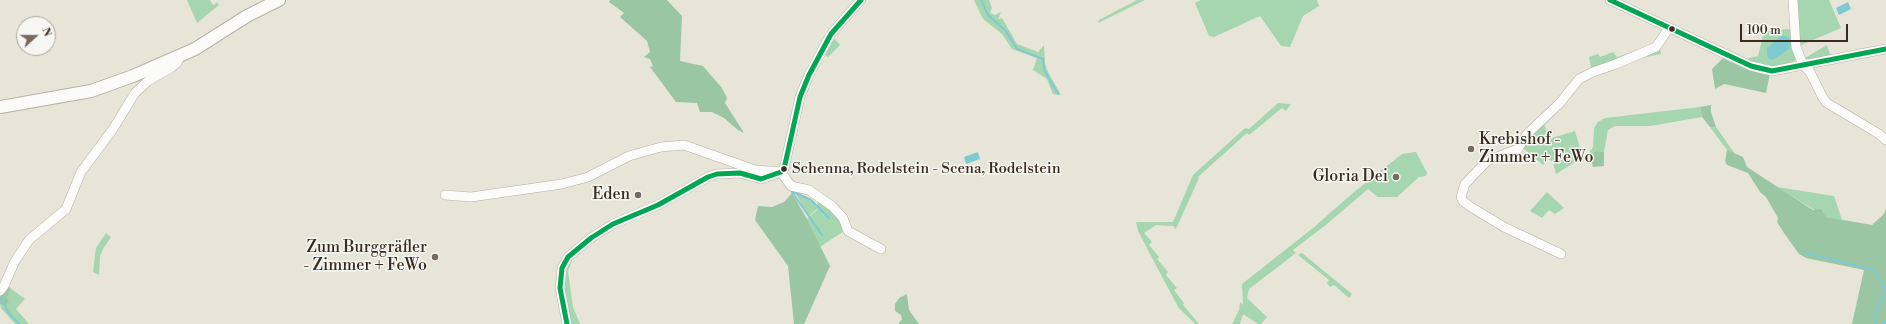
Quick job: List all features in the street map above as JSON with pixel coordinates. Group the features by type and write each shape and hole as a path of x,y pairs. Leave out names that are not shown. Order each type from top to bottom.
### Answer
{"street":[{"path":"0,107 91,91 180,56 207,42 247,16 279,0"},
{"path":"567,324 560,288 562,268 568,257 591,238 613,224 658,205 708,177 717,174 740,173 761,179 781,172 784,169 800,97 813,66 838,24 861,0"},
{"path":"1610,0 1760,69 1772,71 1886,49"},
{"path":"1793,0 1796,47 1803,65 1810,72 1823,98 1827,103 1879,134 1886,140"},
{"path":"1561,254 1492,221 1463,201 1461,195 1468,181 1487,161 1518,149 1527,134 1560,103 1579,79 1656,47 1669,28"},
{"path":"0,291 4,286 15,261 30,240 66,209 81,172 113,129 135,93 148,81 172,68 177,63 180,56"},
{"path":"445,194 471,196 562,184 588,177 629,156 661,147 684,145 756,170 781,172 791,186 809,190 832,206 843,218 848,231 881,249"}],"green space":[{"path":"187,0 210,0 212,4 214,5 217,2 219,5 197,23"},
{"path":"610,0 667,0 682,16 680,61 703,66 722,88 727,98 725,103 744,133 724,118 712,112 700,112 697,103 676,102 650,67 653,66 650,59 644,57 650,52 647,41 620,17 624,13 609,2"},
{"path":"974,0 989,0 992,8 990,13 995,15 1001,12 998,19 1002,18 1017,44 1038,52 1044,45 1045,63 1048,72 1061,95 1053,94 1047,79 1033,70 1037,58 1012,49 1002,34 983,19"},
{"path":"1137,0 1145,0 1098,23 1099,20"},
{"path":"1201,0 1317,0 1319,6 1303,16 1290,47 1281,46 1260,16 1214,37 1209,36 1195,3"},
{"path":"1791,0 1829,0 1841,28 1799,46 1797,58 1791,64 1777,68 1764,66 1745,59 1758,56 1764,31 1792,29"},
{"path":"833,37 840,45 828,57 824,54"},
{"path":"1654,45 1660,47 1661,54 1591,68 1589,57 1598,54 1600,57 1613,52 1617,57"},
{"path":"1827,45 1831,57 1807,62 1805,58"},
{"path":"1725,56 1770,73 1766,93 1724,84 1715,89 1712,69"},
{"path":"1278,103 1291,104 1286,111 1282,108 1249,135 1247,133 1198,177 1199,178 1176,229 1173,226 1156,225 1144,233 1152,242 1149,245 1159,257 1157,259 1168,272 1166,275 1177,288 1174,290 1184,303 1183,305 1199,324 1195,324 1178,307 1138,231 1136,222 1173,222 1193,175 1245,128 1249,129"},
{"path":"1711,105 1711,112 1716,127 1710,127 1702,117 1700,107"},
{"path":"1700,107 1702,117 1650,126 1615,126 1608,130 1604,152 1595,151 1591,158 1580,159 1556,174 1553,162 1548,159 1543,165 1523,148 1531,134 1544,123 1549,139 1575,131 1582,155 1589,153 1593,147 1594,128 1598,122 1605,118"},
{"path":"1710,127 1716,127 1735,154 1727,150"},
{"path":"1727,150 1743,157 1747,167 1813,210 1821,209 1826,217 1872,225 1884,214 1886,208 1886,324 1852,324 1864,270 1806,258 1799,254 1777,222 1778,218 1766,197 1760,192 1748,173 1727,165 1725,161"},
{"path":"1595,151 1604,152 1604,166 1593,167 1591,158"},
{"path":"1416,152 1427,173 1426,176 1419,177 1397,197 1378,197 1368,189 1327,224 1293,250 1296,253 1249,289 1247,298 1267,317 1261,324 1258,324 1243,314 1240,324 1232,324 1239,310 1240,302 1243,305 1242,284 1313,228 1354,192 1402,154"},
{"path":"1777,187 1834,196 1842,220 1826,217"},
{"path":"1547,192 1564,208 1555,214 1549,210 1542,218 1530,211"},
{"path":"792,193 807,219 830,266 804,324 794,324 788,266 755,220 758,206 772,207 784,202"},
{"path":"795,193 811,201 818,208 809,216"},
{"path":"820,199 839,218 844,231 820,247 807,219 819,208 817,204"},
{"path":"106,233 111,237 100,256 99,275 93,272 96,248"},
{"path":"1302,253 1352,294 1349,298 1334,285 1330,287 1327,283 1329,280 1298,255"},
{"path":"573,258 568,271 573,307 580,324 570,324 563,284 566,269"},
{"path":"7,283 10,288 7,298 9,302 4,306 0,304 0,291"},
{"path":"10,288 25,299 16,309 29,324 15,324 1,308 0,304 4,306"},
{"path":"907,294 909,310 919,324 899,324 902,320 901,315 895,311 895,304 899,298"}],"water":[{"path":"1848,2 1851,9 1839,15 1836,8"},
{"path":"1781,36 1789,38 1791,43 1789,49 1773,60 1769,59 1767,48"},
{"path":"978,152 980,159 966,164 964,157"}],"waterway":[{"path":"981,0 988,15 1005,30 1017,49 1043,59 1044,70 1058,94"},
{"path":"792,191 811,200 829,218"},
{"path":"792,192 822,235"},
{"path":"1804,252 1873,270 1884,286 1884,295 1874,314 1877,324"},
{"path":"0,293 7,311 19,324"},
{"path":"1882,324 1886,323"}],"transit line":[{"path":"567,324 560,288 562,268 568,257 591,238 613,224 658,205 708,177 717,174 740,173 761,179 781,172 784,169 800,97 809,75 831,34 861,0"},
{"path":"1610,0 1751,66 1772,71 1886,49"}],"place":[{"name":"Krebishof - Zimmer + FeWo","path":"1471,149"},
{"name":"Schenna, Rodelstein - Scena, Rodelstein","path":"784,169"},
{"name":"Gloria Dei","path":"1396,177"},
{"name":"Eden","path":"638,195"},
{"name":"Zum Burggräfler - Zimmer + FeWo","path":"435,257"}]}
